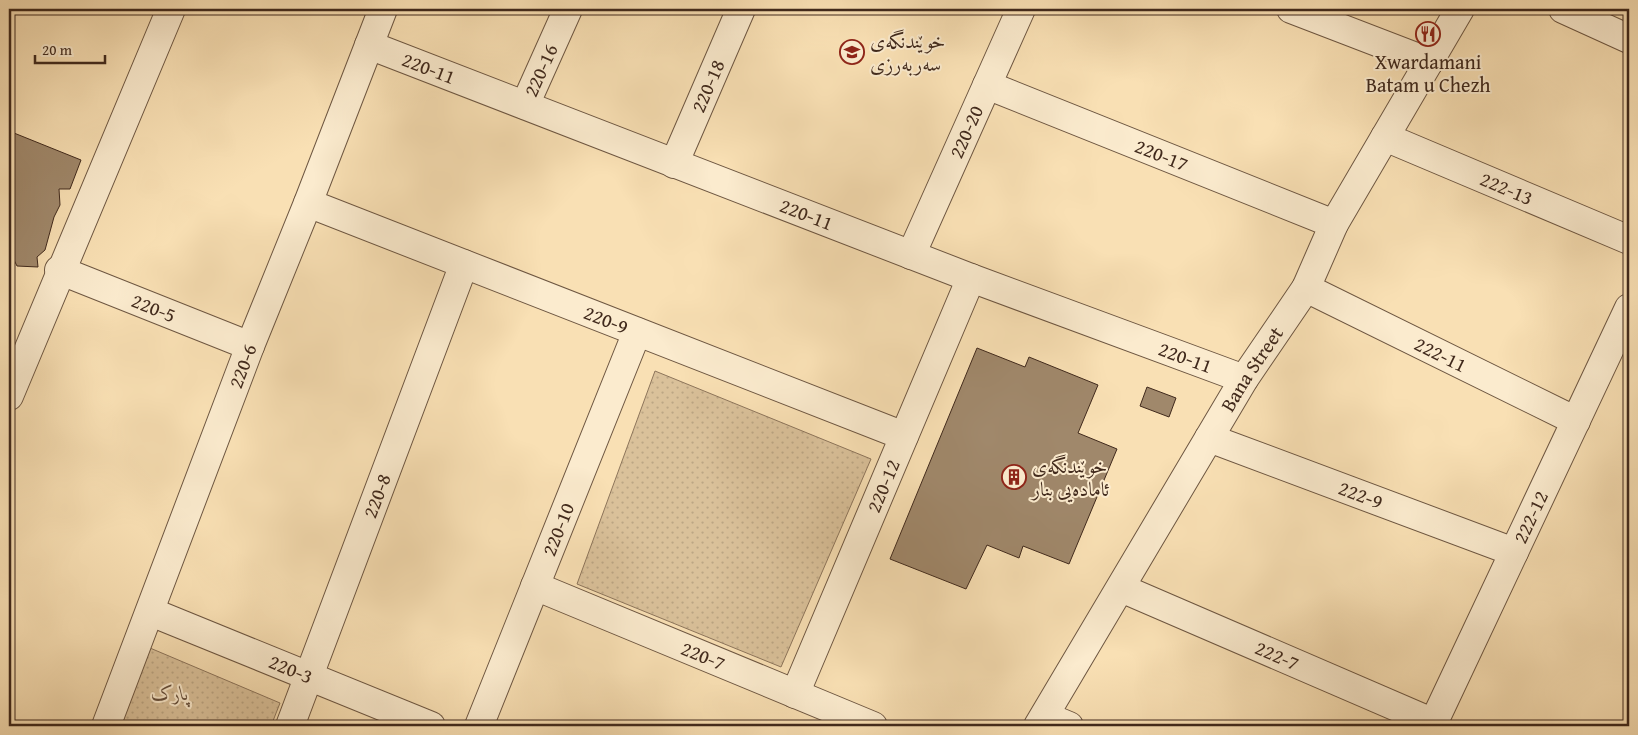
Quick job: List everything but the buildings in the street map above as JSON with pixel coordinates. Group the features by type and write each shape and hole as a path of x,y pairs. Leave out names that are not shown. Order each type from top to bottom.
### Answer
{"street":[{"path":"9,396 59,270 171,9"},
{"name":"220-6","path":"106,726 151,612 250,346 383,9"},
{"name":"220-16","path":"525,106 568,9"},
{"name":"220-18","path":"674,164 741,9"},
{"name":"220-20","path":"911,255 1021,9"},
{"path":"1291,9 1429,62"},
{"name":"Bana Street","path":"1051,723 1121,588 1244,379 1306,288 1334,224 1460,9"},
{"path":"1564,9 1629,39"},
{"name":"220-11","path":"369,45 971,278 1244,379"},
{"name":"220-17","path":"987,85 1334,224"},
{"name":"222-13","path":"1385,137 1629,240"},
{"name":"220-9","path":"308,203 904,436"},
{"name":"220-8","path":"290,726 464,264"},
{"name":"220-5","path":"59,270 250,346"},
{"name":"220-12","path":"795,694 971,278"},
{"name":"222-11","path":"1306,288 1576,421"},
{"name":"222-12","path":"1433,725 1629,308"},
{"name":"220-10","path":"479,726 637,332"},
{"name":"222-9","path":"1209,438 1514,552"},
{"name":"220-7","path":"535,586 873,726"},
{"name":"222-7","path":"1121,588 1433,725"},
{"name":"220-3","path":"151,612 431,726"}],"green space":[{"path":"655,371 871,459 781,667 577,584"},
{"name":"پارک","path":"150,648 280,703 271,726 119,726"}],"place":[{"name":"Xwardamani Batam u Chezh","path":"1428,34"},
{"name":"خوێندنگەی سەربەرزی","path":"852,52"},
{"name":"خوێندنگەی ئامادەیی بنار","path":"1014,477"}]}
